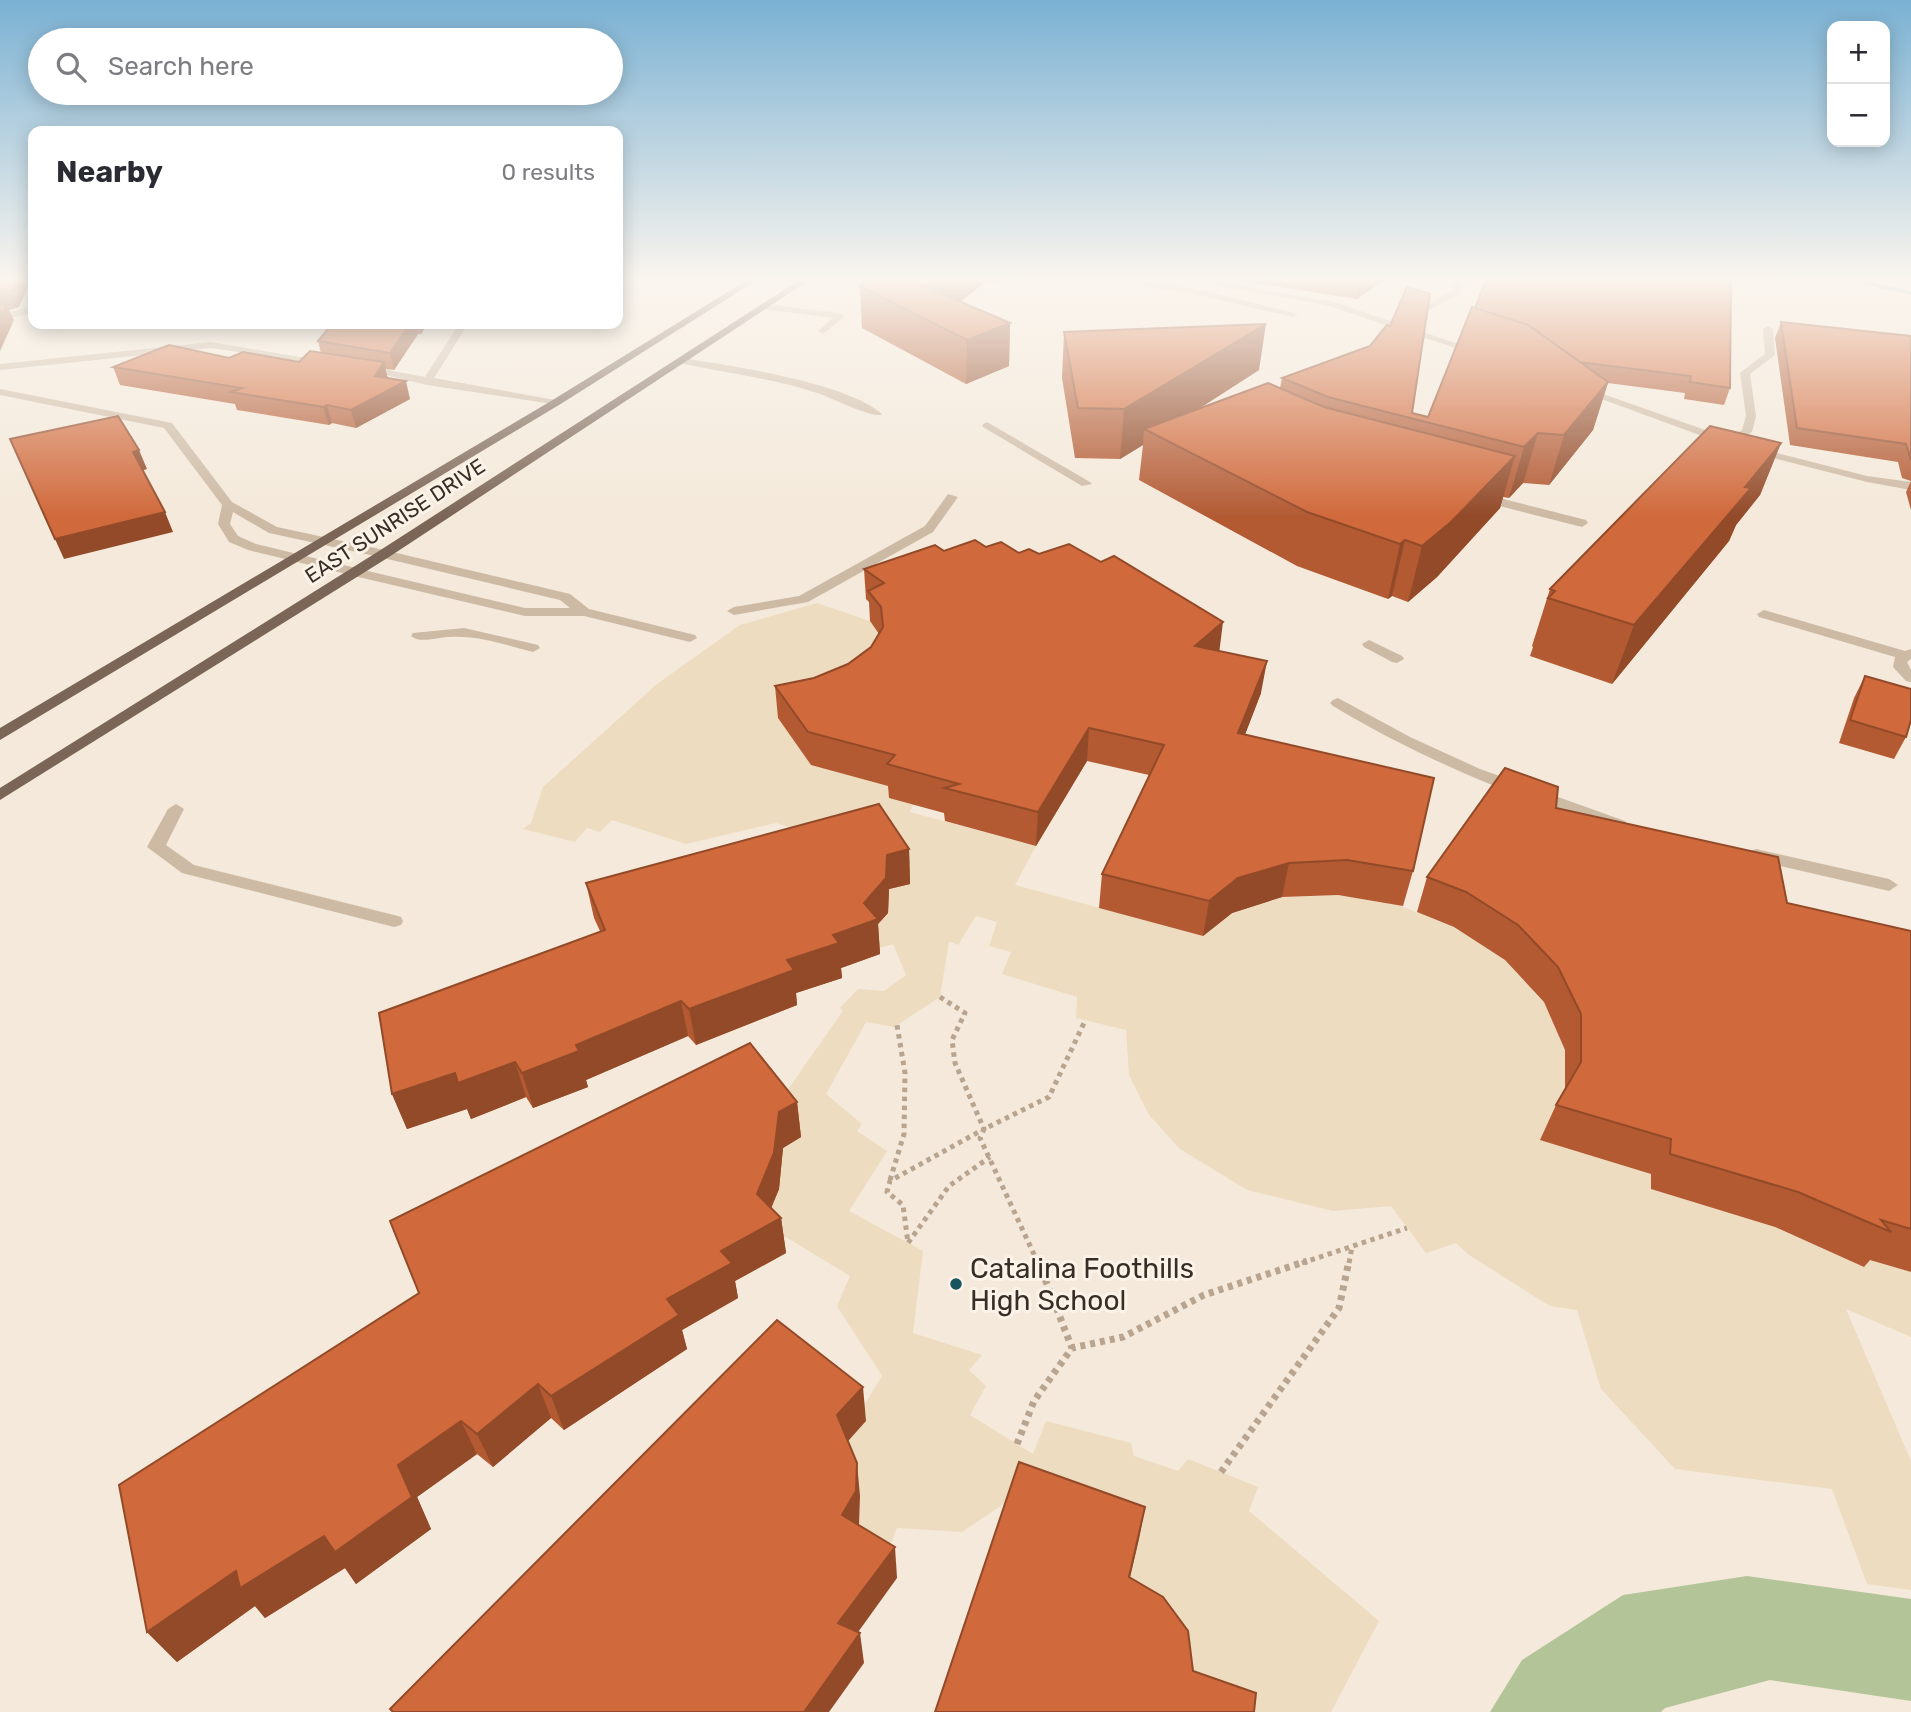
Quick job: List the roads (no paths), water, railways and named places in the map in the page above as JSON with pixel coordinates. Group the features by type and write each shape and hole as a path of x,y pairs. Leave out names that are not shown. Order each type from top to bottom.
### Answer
{"main road":[{"name":"EAST SUNRISE DRIVE","path":"0,735 629,357"},
{"name":"EAST SUNRISE DRIVE","path":"0,795 384,554 690,357"}],"street":[{"path":"0,367 97,357"},
{"path":"288,357 340,365"},
{"path":"427,382 443,357"},
{"path":"1728,442 1747,432 1751,416 1745,373 1767,357"},
{"path":"682,362 758,373 807,386 848,398 877,414"},
{"path":"352,367 555,403"},
{"path":"1571,386 1728,442 1867,479 1911,486"},
{"path":"0,392 168,425 228,505 246,512 255,522 273,530 326,540 565,597 584,612"},
{"path":"987,425 1086,484"},
{"path":"1461,493 1582,523"},
{"path":"734,611 803,599 929,529 952,497"},
{"path":"228,505 224,524 233,539 296,558 525,612 584,612 690,638"},
{"path":"1764,614 1908,654"},
{"path":"418,636 447,630 478,632 533,648"},
{"path":"1369,644 1397,659"},
{"path":"1908,654 1900,660 1900,667 1911,678"},
{"path":"1338,703 1380,729 1468,770 1631,827"},
{"path":"176,809 156,846 187,869 394,921"},
{"path":"1740,852 1889,885"}],"place":[{"name":"Catalina Foothills High School","path":"956,1284"}]}
